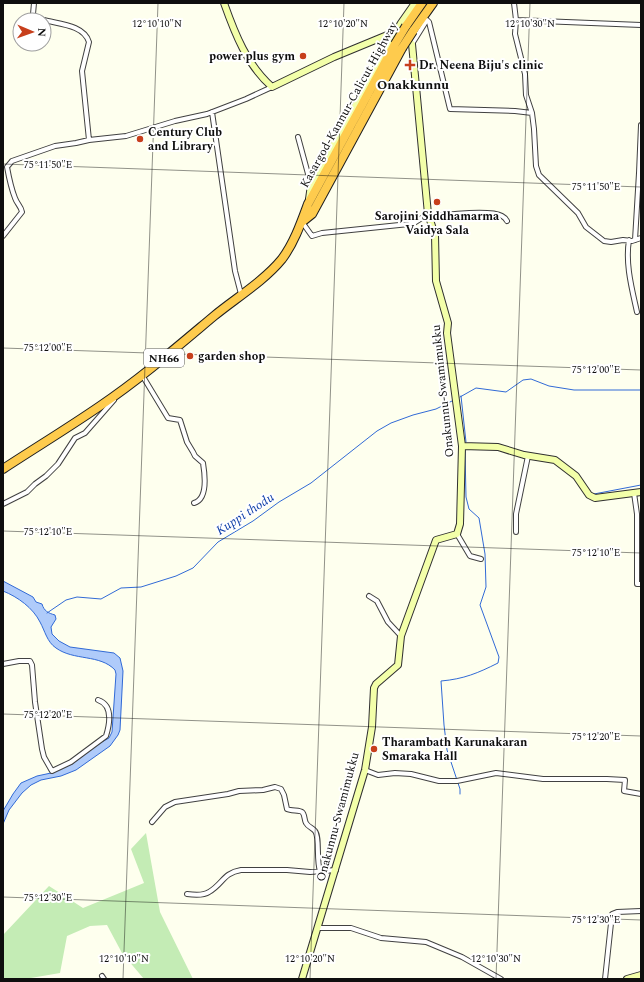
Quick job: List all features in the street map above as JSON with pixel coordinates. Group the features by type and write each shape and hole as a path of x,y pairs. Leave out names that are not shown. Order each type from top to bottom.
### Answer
{"highway":[{"name":"Kasargod-Kannur-Calicut Highway","path":"3,469 124,389 268,273 282,259 294,240 308,204 410,28 422,3"},
{"name":"Kasargod-Kannur-Calicut Highway","path":"410,28 433,3"},
{"name":"Kasargod-Kannur-Calicut Highway","path":"302,222 312,214 399,46"}],"street":[{"path":"224,3 248,58 264,80 272,87"},
{"path":"308,204 311,185 397,31 415,3"},
{"path":"514,3 516,20 515,34 525,74 526,95 532,113 535,154 539,175 578,213 586,227 604,241 611,242 641,238"},
{"path":"397,31 412,44 427,20 429,22 450,109 532,113"},
{"path":"516,20 641,25"},
{"path":"52,22 82,31 88,38 89,42 82,71 89,140"},
{"path":"3,236 22,212 22,208 16,200 9,182 7,167 12,161 55,146 126,136 175,121 212,112 246,99 328,60 397,31"},
{"name":"Onakunnu-Swamimukku","path":"302,979 365,770 372,726 374,688 376,684 398,666 401,636 436,540 457,534 460,524 462,446 447,333 448,323 436,281 435,235 428,215 412,44"},
{"path":"212,112 235,271 241,294"},
{"path":"635,240 640,173 641,125"},
{"path":"298,137 311,185"},
{"path":"302,222 312,236 322,233 409,224 428,215 460,213 487,214 502,216 507,221"},
{"path":"629,240 628,250 630,270 637,312"},
{"path":"142,375 168,418 180,420 187,442 194,456 203,463 205,476 203,496 198,502 194,503"},
{"path":"3,504 27,492 54,468 75,438 85,433 124,389"},
{"path":"462,446 498,447 528,456 555,460 576,476 589,495 595,498 641,492"},
{"path":"516,532 516,514 528,456"},
{"path":"634,493 637,514 637,584 641,584"},
{"path":"457,534 470,556 481,559"},
{"path":"369,596 377,601 388,622 401,636"},
{"path":"3,664 19,661 30,661 32,665 35,702 42,749 44,757 52,771 72,762 106,736 108,730 109,709 105,703 98,700"},
{"path":"365,770 378,775 395,773 411,774 439,781 457,781 496,773 543,779 625,780 624,791 641,794"},
{"path":"152,822 165,808 175,802 239,791 263,790 275,787 282,789 287,809 303,812 305,823 315,831 317,840 318,865 320,871"},
{"path":"187,894 199,895 209,892 223,878 234,871 287,870 310,872 336,870"},
{"path":"605,979 612,914 617,912 641,911"},
{"path":"318,928 351,928 381,938 426,942 462,957 501,979"},
{"path":"627,979 641,975"}],"green space":[{"path":"146,833 160,912 193,979 144,979 122,953 107,925 90,926 67,936 60,973 25,979 3,979 3,935 49,886 83,908 144,883 131,849"}],"water":[{"path":"3,581 33,597 36,602 42,604 47,611 55,615 56,619 51,627 52,634 59,641 70,647 114,653 120,658 123,671 120,730 110,746 76,770 61,776 41,780 31,785 22,793 9,810 3,824 3,811 21,783 72,764 98,744 109,738 112,732 116,674 115,670 109,665 94,659 71,655 53,646 48,640 40,622 33,612 14,596 3,591"}],"waterway":[{"path":"460,397 476,388 506,392 523,380 531,379 549,386 574,390 641,390"},
{"path":"461,396 466,442"},
{"name":"Kuppi thodu","path":"47,613 66,600 77,597 101,599 121,588 141,587 176,576 193,568 218,542 311,483 377,431 391,423 436,409 452,401"},
{"path":"457,780 447,750 441,681 457,679 477,673 498,663 499,657 480,605 486,587 485,554 479,518 469,509 466,497 465,451"},
{"path":"594,494 641,485"},
{"path":"458,783 460,794"}],"place":[{"name":"power plus gym","path":"303,56"},
{"name":"Dr. Neena Biju's clinic","path":"410,65"},
{"name":"Century Club and Library","path":"140,139"},
{"name":"Sarojini Siddhamarma Vaidya Sala","path":"437,202"},
{"name":"garden shop","path":"190,356"},
{"name":"Tharambath Karunakaran Smaraka Hall","path":"374,749"}],"district":[{"name":"Onakkunnu","path":"413,85"}]}
